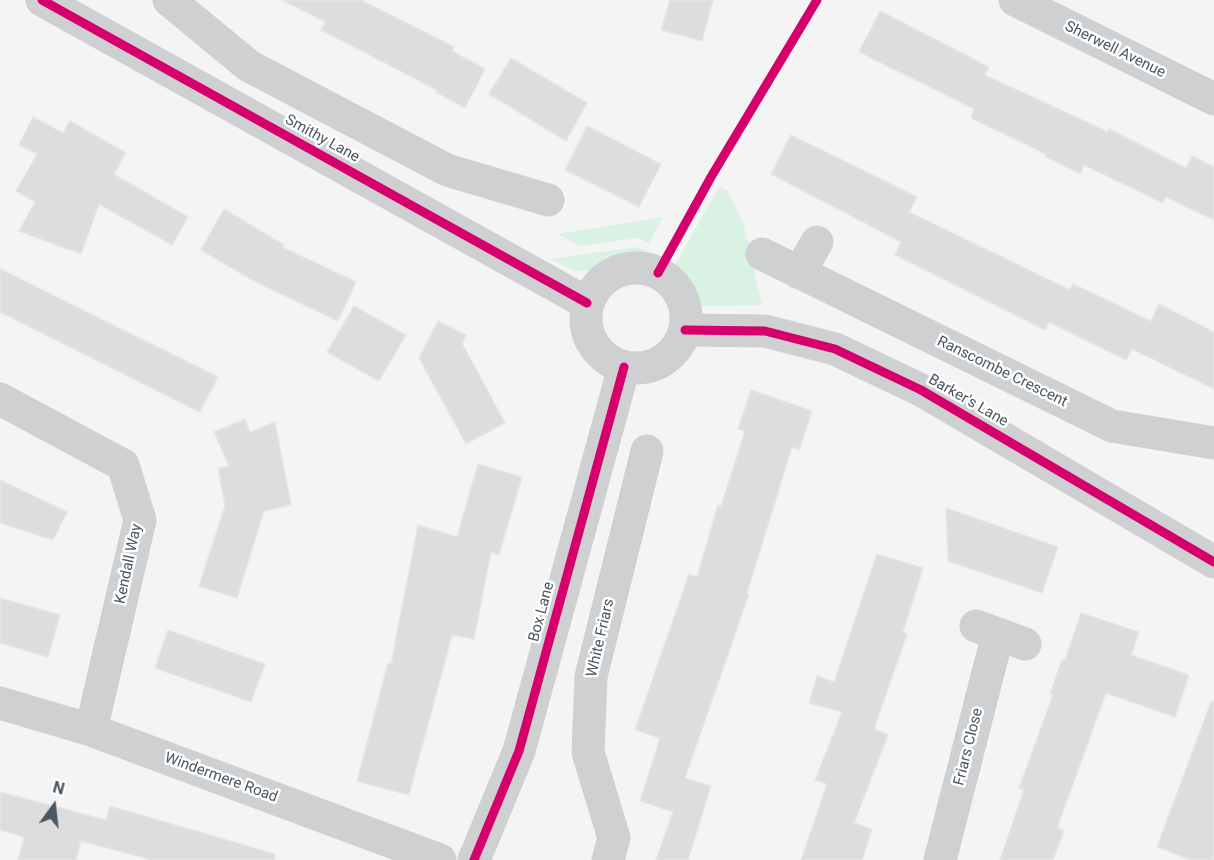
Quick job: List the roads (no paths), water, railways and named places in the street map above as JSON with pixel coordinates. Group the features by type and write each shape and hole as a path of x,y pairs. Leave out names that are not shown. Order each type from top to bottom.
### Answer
{"street":[{"name":"Smithy Lane","path":"42,0 587,303"},
{"name":"Smithy Lane","path":"169,0 249,66 447,170 548,200"},
{"name":"Sherwell Avenue","path":"1016,0 1214,99"},
{"path":"800,273 817,242"},
{"name":"Ranscombe Crescent","path":"762,254 1112,426 1214,443"},
{"path":"630,268 645,268 658,273 672,283 682,297 686,313 685,330 679,345 669,357 655,365 640,368 624,367 609,361 596,350 588,335 585,319 587,303 594,290 610,275 630,268"},
{"name":"Barker's Lane","path":"685,330 765,331 835,349 921,390 1214,562"},
{"name":"Box Lane","path":"474,860 519,751 624,367"},
{"name":"Kendall Way","path":"0,399 123,465 140,520 91,730"},
{"name":"White Friars","path":"608,860 614,838 588,752 591,677 647,451"},
{"name":"Friars Close","path":"940,860 1000,635"},
{"name":"Windermere Road","path":"0,703 91,730 440,860"}]}
